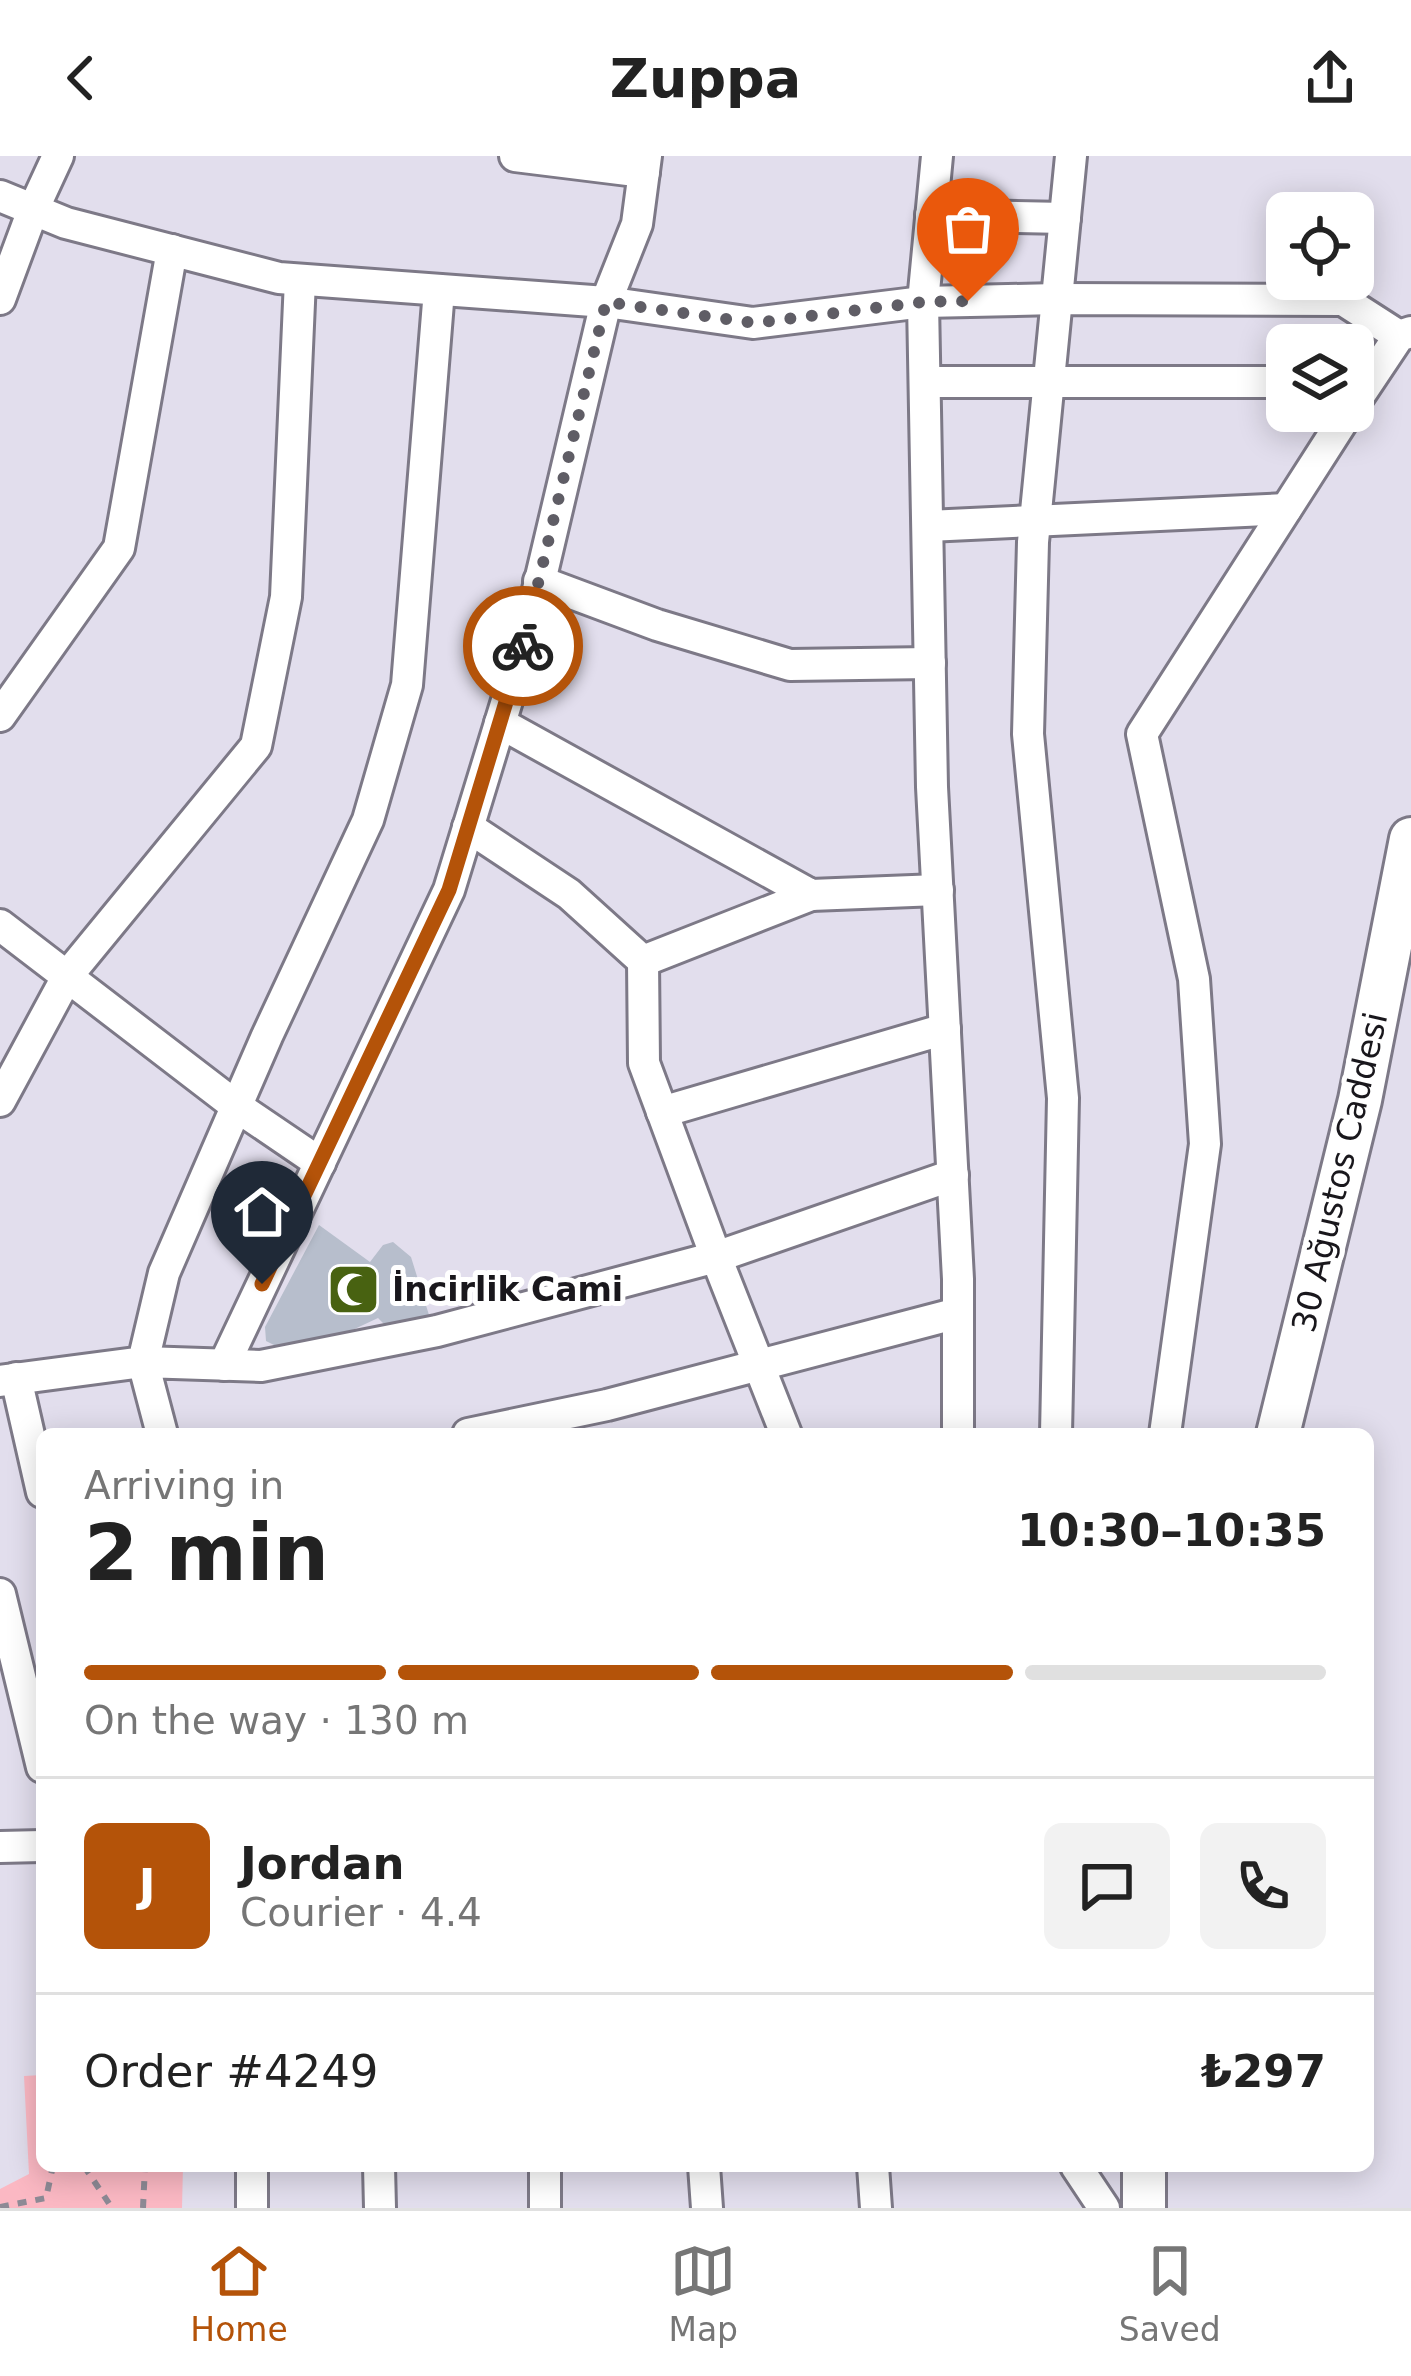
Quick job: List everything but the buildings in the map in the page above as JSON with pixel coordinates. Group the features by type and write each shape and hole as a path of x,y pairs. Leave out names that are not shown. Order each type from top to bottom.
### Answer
{"main road":[{"name":"30 Ağustos Caddesi","path":"1279,1428 1360,1100 1411,839"},
{"path":"1144,2172 1144,2208"}],"street":[{"path":"0,299 58,156"},
{"path":"224,1365 449,890 528,632 606,302 638,224 645,164 515,156"},
{"path":"937,156 923,302 930,664 953,1175 958,1428"},
{"path":"1056,1428 1063,1098 1028,734 1036,522 1071,156"},
{"path":"0,196 66,224 280,278 606,302 754,323 923,302 1343,300 1405,334 1374,373"},
{"path":"931,215 1065,218"},
{"path":"0,716 119,548 172,250"},
{"path":"0,1101 68,974 256,746 286,597 301,280"},
{"path":"160,1428 143,1362 164,1273 368,820 407,685 439,290"},
{"path":"925,382 1266,382"},
{"path":"1166,1428 1205,1144 1194,979 1142,734 1333,432"},
{"path":"928,526 1286,508"},
{"path":"539,581 657,625 790,664 930,664"},
{"path":"500,723 811,895"},
{"path":"468,827 569,894 643,961 644,1063 784,1428"},
{"path":"643,961 811,895 938,890"},
{"path":"0,925 236,1106 320,1163"},
{"path":"662,1112 945,1029"},
{"path":"36,1472 8,1380 143,1362 261,1366 437,1331 716,1257 953,1175"},
{"path":"496,1428 607,1405 958,1312"},
{"path":"0,1594 36,1742"},
{"path":"0,1847 36,1846"},
{"path":"252,2172 252,2208"},
{"path":"379,2172 380,2208"},
{"path":"545,2172 545,2208"},
{"path":"704,2172 707,2208"},
{"path":"874,2172 877,2208"},
{"path":"1080,2172 1104,2208"}],"path":[{"path":"0,2207 46,2198 51,2172"},
{"path":"88,2172 112,2208"},
{"path":"143,2208 145,2172"}],"shaded area":[{"path":"36,2075 36,2172 183,2172 182,2208 0,2208 0,2189 29,2174 24,2076"}],"way so far":[{"path":"523,646 606,302 754,323 923,302 968,301"}],"place":[{"name":"İncirlik Cami","path":"353,1289"}],"route":[{"path":"262,1284 449,890 523,646"}]}
